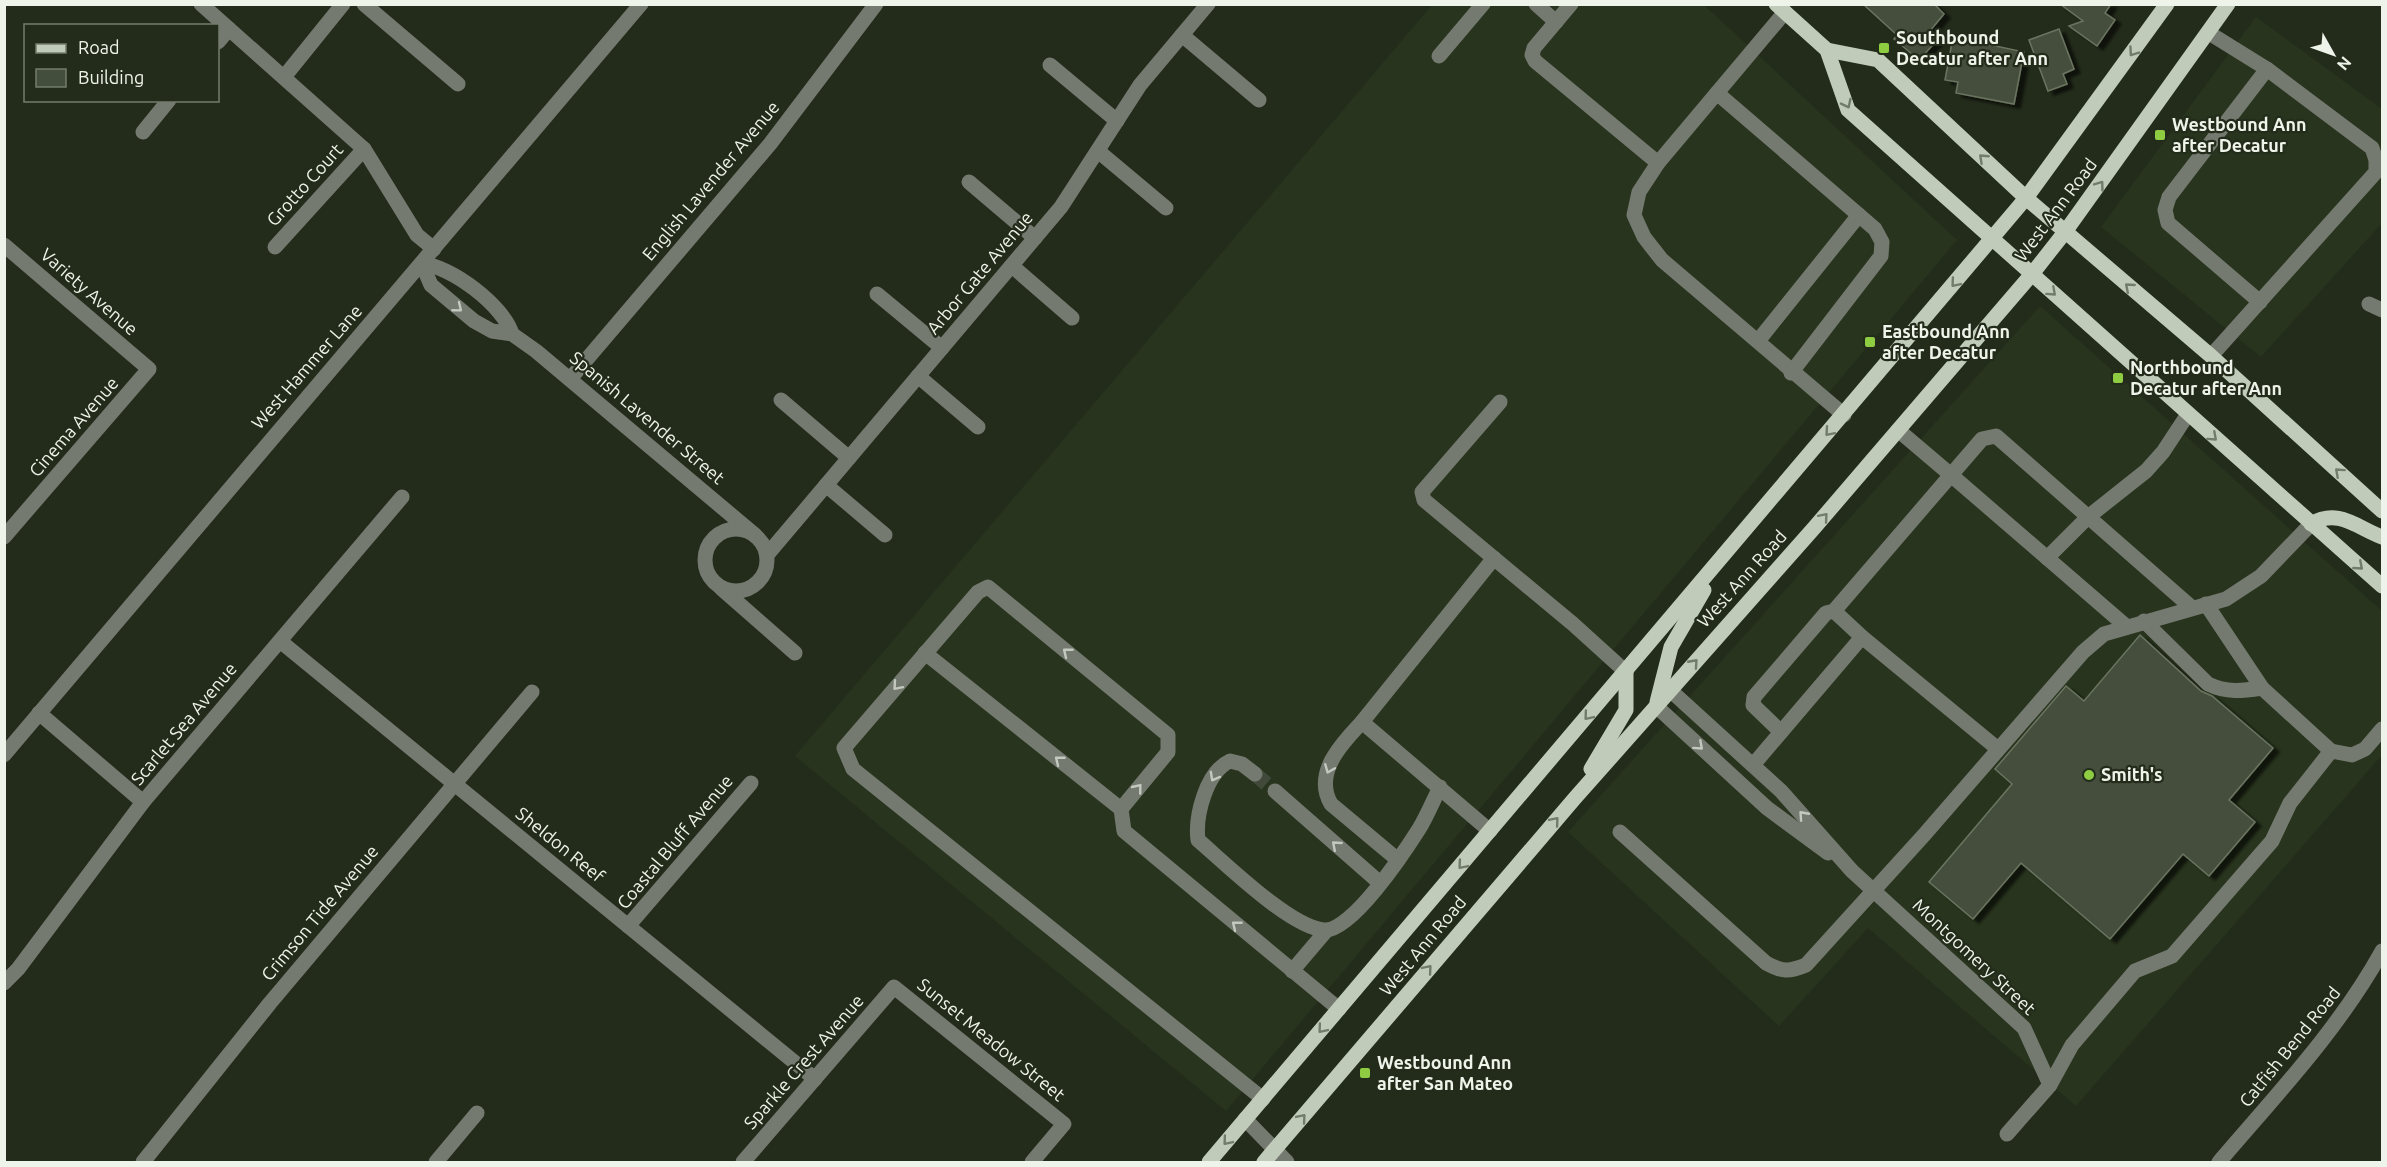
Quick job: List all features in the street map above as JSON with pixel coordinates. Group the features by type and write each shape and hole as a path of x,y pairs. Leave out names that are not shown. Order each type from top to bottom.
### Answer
{"main road":[{"name":"West Ann Road","path":"1209,1162 2026,198 2167,4"},
{"name":"West Ann Road","path":"1264,1162 1575,798 2032,274 2065,232 2228,4"},
{"path":"1781,8 1827,50 1848,110 2382,586"},
{"path":"1827,50 1878,60 2026,198 2211,356 2382,511"},
{"path":"2311,524 2323,517 2337,516 2382,537"},
{"path":"1656,706 1671,647 1725,553"},
{"path":"1575,798 1626,710 1626,672"}],"street":[{"path":"201,4 364,149 417,235 434,249"},
{"path":"284,77 343,4"},
{"path":"363,4 458,84"},
{"name":"West Hammer Lane","path":"4,755 641,4"},
{"name":"English Lavender Avenue","path":"570,379 770,144 876,4"},
{"name":"Arbor Gate Avenue","path":"767,555 1061,207 1140,85 1209,4"},
{"path":"1439,56 1483,4"},
{"path":"1536,4 1556,22"},
{"path":"1571,4 1534,48 1532,55 1535,61 1658,163"},
{"path":"1781,8 1717,93 1658,163 1639,192 1634,215 1644,237 1662,260 1758,340 1791,373 1844,415"},
{"path":"219,41 228,29"},
{"path":"2209,33 2267,69 2372,148 2376,160 2376,172 2211,356"},
{"path":"1182,34 1258,100"},
{"path":"1050,65 1117,121"},
{"path":"2260,302 2168,223 2165,210 2169,196 2267,69"},
{"path":"1717,93 1875,229 1882,242 1881,256 1791,373"},
{"path":"143,132 167,102"},
{"name":"Grotto Court","path":"275,247 364,149"},
{"path":"1098,151 1166,208"},
{"path":"969,182 1035,238"},
{"path":"1758,340 1859,215"},
{"name":"Variety Avenue","path":"4,245 149,369"},
{"name":"Spanish Lavender Street","path":"422,264 431,285 474,321 492,331 512,334"},
{"name":"Spanish Lavender Street","path":"422,264 436,266 453,273 502,314 512,334 570,379 755,536"},
{"path":"1012,266 1072,318"},
{"path":"877,294 942,348"},
{"name":"Cinema Avenue","path":"4,537 149,369"},
{"path":"918,376 978,427"},
{"path":"781,400 849,458"},
{"path":"1500,402 1422,492 1424,500 1626,672"},
{"path":"2047,558 2088,517 2146,471 2163,452 2188,414"},
{"path":"1898,430 2127,627"},
{"path":"1781,732 1758,713 1753,705 1754,697 1826,614 1833,611 1982,439 1996,436 2088,517 2198,606 2262,688 2331,751 2352,755 2365,749 2382,729"},
{"path":"826,485 885,536"},
{"name":"Scarlet Sea Avenue","path":"4,983 18,969 144,802 402,497"},
{"path":"1620,832 1766,963 1781,971 1793,971 1806,965 2083,652 2104,634 2226,599 2261,576 2311,524"},
{"path":"717,584 736,591 747,589 763,576 767,555 755,536 735,529 716,537 709,545 706,566 717,584 795,653"},
{"path":"1398,860 1331,804 1325,794 1325,777 1337,750 1494,558"},
{"path":"1121,809 1168,752 1168,735 988,587 978,592 844,748 853,769 1263,1099"},
{"path":"1833,611 1998,749"},
{"path":"2144,621 2208,684 2220,690 2235,692 2262,688"},
{"path":"1753,765 1862,637"},
{"name":"Sheldon Reef","path":"280,641 815,1079"},
{"path":"925,653 1121,809 1124,831 1339,1009"},
{"name":"Montgomery Street","path":"1670,690 1781,791 1852,871"},
{"name":"Crimson Tide Avenue","path":"143,1162 270,1003 532,692"},
{"name":"Montgomery Street","path":"1656,706 1767,808 1874,890 2024,1028 2050,1085"},
{"path":"39,713 144,802"},
{"path":"1362,722 1490,831"},
{"path":"2007,1134 2050,1085 2072,1045 2135,970 2172,956 2272,841 2290,803 2331,751"},
{"path":"1255,774 1242,764 1230,761 1223,765 1213,777 1196,825 1198,840 1274,903 1309,926 1326,931"},
{"name":"Coastal Bluff Avenue","path":"628,926 751,783"},
{"path":"1287,966 1326,931 1339,927 1380,883 1420,828 1440,788"},
{"path":"1275,790 1380,883"},
{"name":"Catfish Bend Road","path":"2219,1162 2340,1019 2368,978 2382,951"},
{"name":"Sparkle Crest Avenue","path":"744,1162 894,987"},
{"name":"Sunset Meadow Street","path":"894,987 1064,1124 1032,1162"},
{"path":"436,1162 477,1113"},
{"path":"1245,1119 1287,1162"}],"shaded area":[{"path":"1432,5 1704,5 1957,240 1226,1111 795,756"},
{"path":"2256,17 2382,109 2382,223 2261,357 2101,227"},
{"path":"2040,306 2382,611 2382,755 2076,1106 1868,928 1779,1026 1568,832"}],"building":[{"path":"1863,4 1934,4 1944,14 1929,32 1942,35 1919,60 1894,39 1897,35"},
{"path":"2060,4 2111,4 2105,13 2115,20 2097,46 2069,26 2083,21"},
{"path":"2059,29 2074,69 2063,74 2067,84 2048,91 2029,40"},
{"path":"1953,37 2024,52 2014,104 1956,93 1958,82 1945,80"},
{"path":"2140,635 2201,691 2212,696 2273,748 2229,800 2255,822 2209,876 2183,854 2110,939 2021,863 1973,919 1929,882 2012,784 1995,769 2066,686 2084,701"}],"tunnel":[{"path":"1255,774 1275,791"}],"place":[{"name":"Southbound Decatur after Ann","path":"1884,48"},
{"name":"Westbound Ann after Decatur","path":"2160,135"},
{"name":"Eastbound Ann after Decatur","path":"1870,342"},
{"name":"Northbound Decatur after Ann","path":"2118,378"},
{"name":"Smith's","path":"2089,775"},
{"name":"Westbound Ann after San Mateo","path":"1365,1073"}]}
